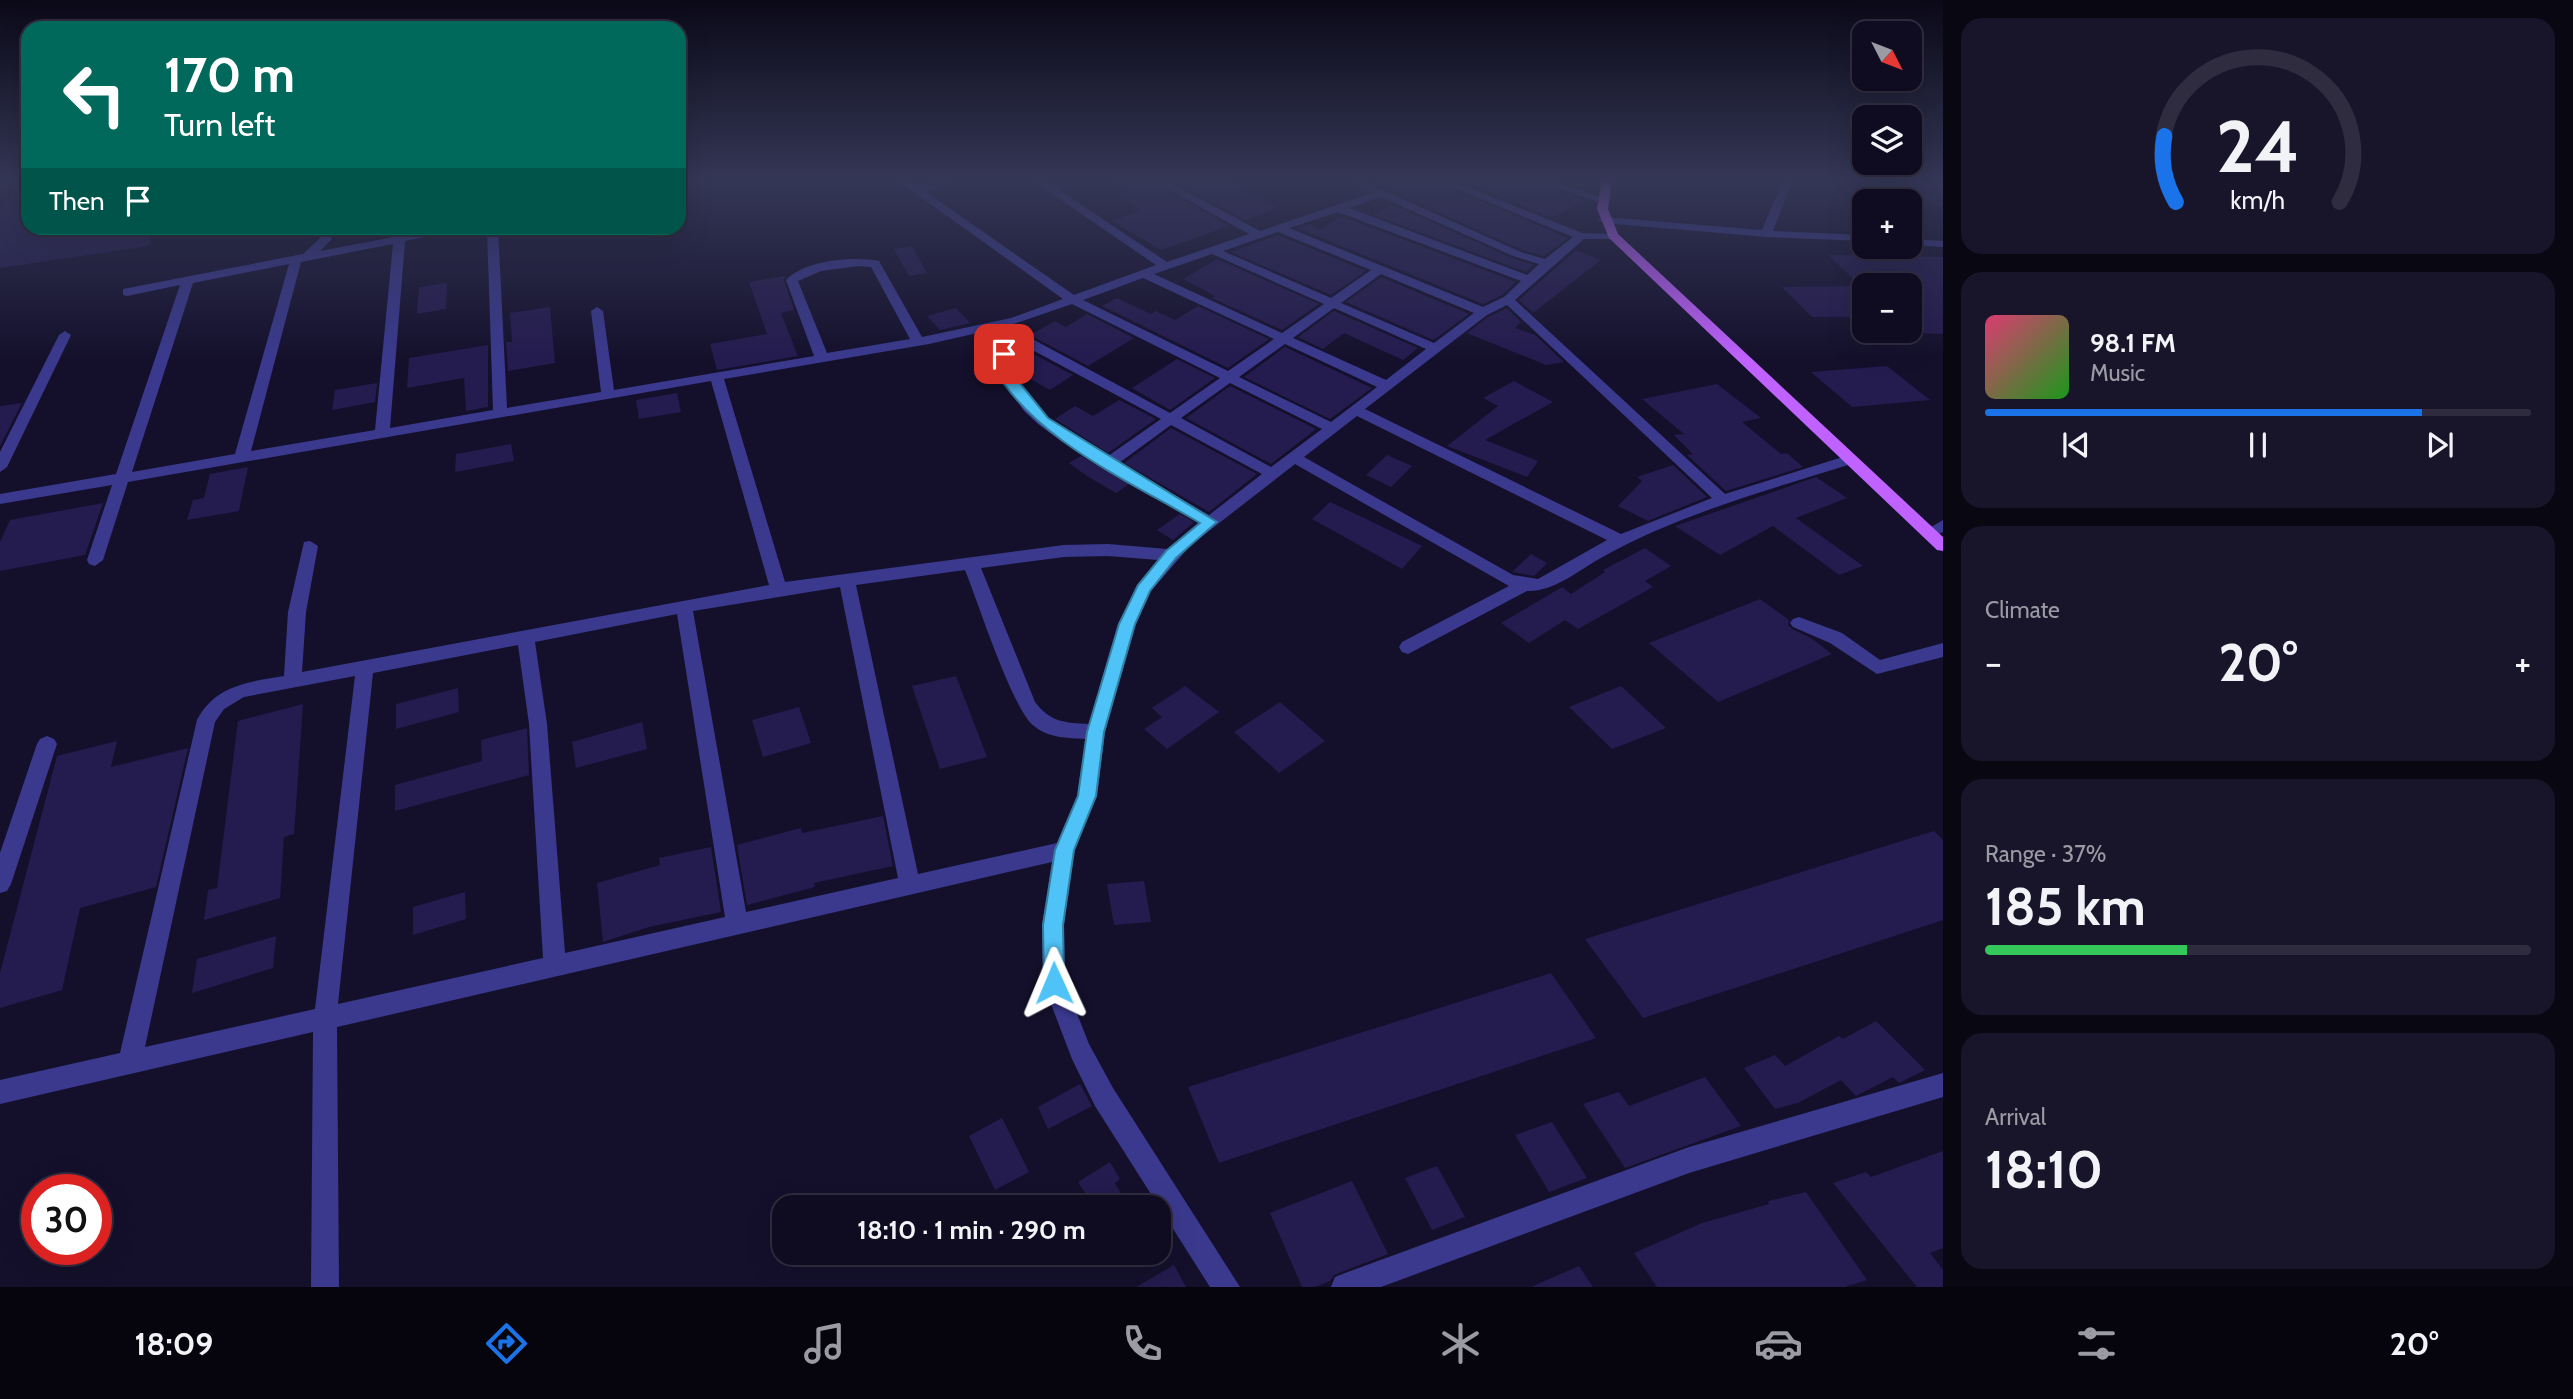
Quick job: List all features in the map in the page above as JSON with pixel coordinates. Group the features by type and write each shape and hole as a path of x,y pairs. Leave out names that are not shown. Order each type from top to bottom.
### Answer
{"main road":[{"path":"1617,240 1849,460 1936,529 1943,546"}],"street":[{"path":"242,457 302,258 325,240"},
{"path":"127,292 394,240"},
{"path":"383,433 399,240"},
{"path":"493,240 500,413"},
{"path":"987,240 1072,299 1332,428"},
{"path":"1126,240 1165,266"},
{"path":"0,499 918,342 996,325 1241,240"},
{"path":"1307,240 1483,312"},
{"path":"1423,240 1530,280"},
{"path":"1485,240 1547,263"},
{"path":"1226,1287 1104,1097 1080,1051 1054,983 1053,925 1064,850 1087,796 1096,732 1127,624 1143,589 1171,555 1483,312 1508,300 1576,240"},
{"path":"1922,243 1943,244"},
{"path":"1212,250 1436,349"},
{"path":"822,358 792,280 808,271 864,261 875,264 918,342"},
{"path":"1110,463 1380,270"},
{"path":"1142,273 1282,340 1387,386"},
{"path":"94,560 188,280"},
{"path":"1508,300 1723,500"},
{"path":"597,311 608,394"},
{"path":"996,325 1273,474"},
{"path":"0,467 65,335"},
{"path":"1022,339 1000,360 999,366 1043,421 1210,522"},
{"path":"716,376 779,589"},
{"path":"1356,410 1620,540"},
{"path":"1294,457 1523,586"},
{"path":"1408,648 1523,586 1541,585 1620,540 1723,500 1849,460"},
{"path":"293,680 297,612 310,546"},
{"path":"130,1062 206,720 218,704 240,691 779,589 1064,551 1108,550 1171,555"},
{"path":"971,563 1035,719 1055,729 1096,732"},
{"path":"847,580 910,886"},
{"path":"684,607 737,925"},
{"path":"1799,623 1836,638 1877,667 1943,650"},
{"path":"525,636 538,724 555,966"},
{"path":"325,1287 325,1019 365,666"},
{"path":"0,884 47,744"},
{"path":"0,1092 1064,850"},
{"path":"1345,1287 1689,1160 1943,1085"}],"building":[{"path":"0,240 150,240 148,246 0,268"},
{"path":"1144,240 1189,240 1161,250"},
{"path":"1264,240 1290,240 1366,271 1331,295 1231,252"},
{"path":"1327,240 1405,240 1516,282 1502,295 1483,304"},
{"path":"1441,240 1472,240 1534,265 1526,272"},
{"path":"1500,240 1565,240 1544,256"},
{"path":"912,246 927,273 909,276 894,249"},
{"path":"1576,250 1601,260 1533,313 1519,300"},
{"path":"1828,255 1852,255 1852,259 1943,257 1943,334 1922,333 1922,273 1852,273 1852,278"},
{"path":"1217,259 1319,304 1282,330 1212,298 1215,296 1183,279"},
{"path":"785,276 784,281 794,310 781,313 798,356 717,370 710,344 767,334 749,282"},
{"path":"1381,277 1469,314 1435,339 1431,339 1346,302"},
{"path":"447,283 446,309 417,314 419,287"},
{"path":"1852,286 1852,317 1812,317 1782,287"},
{"path":"1117,298 1151,314 1156,311 1175,320 1198,306 1269,339 1228,368 1102,306"},
{"path":"550,307 555,363 508,371 506,342 512,342 510,313"},
{"path":"956,308 970,323 940,330 927,316"},
{"path":"1507,308 1521,322 1515,328 1535,335 1564,362 1546,365 1467,333 1488,317"},
{"path":"1334,311 1418,348 1403,360 1344,333 1323,349 1298,337"},
{"path":"1087,314 1134,338 1088,366 1030,335 1055,321 1066,327"},
{"path":"488,345 488,407 466,411 464,378 407,388 409,358"},
{"path":"1285,347 1372,388 1330,419 1244,377"},
{"path":"1028,351 1073,375 1050,390 1020,373 1029,368 1013,359"},
{"path":"1177,359 1215,378 1170,410 1132,388"},
{"path":"1887,366 1930,400 1852,407 1811,372"},
{"path":"1514,381 1553,402 1485,440 1538,461 1527,477 1447,446 1498,406 1483,398"},
{"path":"377,383 375,402 332,410 335,390"},
{"path":"1717,384 1761,418 1742,422 1781,454 1787,453 1803,467 1726,491 1687,455 1693,454 1674,435 1684,434 1642,399"},
{"path":"1230,386 1316,429 1271,464 1186,418"},
{"path":"677,393 681,412 639,419 636,400"},
{"path":"1119,400 1156,419 1108,453 1055,419 1075,406 1093,416"},
{"path":"22,403 0,446 0,406"},
{"path":"1171,428 1257,474 1209,512 1124,463"},
{"path":"511,444 514,461 455,472 456,454"},
{"path":"1387,455 1412,466 1391,487 1366,475"},
{"path":"1081,456 1129,484 1116,493 1069,463"},
{"path":"1673,465 1707,497 1648,521 1618,506 1642,481 1637,477"},
{"path":"248,467 239,511 187,520 193,500 204,498 210,474"},
{"path":"1816,477 1847,498 1796,518 1863,566 1839,575 1773,526 1720,555 1675,526"},
{"path":"1330,502 1422,546 1402,569 1312,519"},
{"path":"103,503 85,555 0,571 0,542 10,520"},
{"path":"1180,514 1194,522 1173,540 1157,530"},
{"path":"1645,548 1671,566 1645,581 1653,587 1578,629 1565,620 1529,643 1501,623 1562,587 1571,594 1605,572 1603,570"},
{"path":"1531,554 1547,563 1534,576 1512,572"},
{"path":"1760,599 1789,620 1788,625 1792,629 1811,638 1832,654 1718,702 1649,643"},
{"path":"956,676 987,757 940,769 912,686"},
{"path":"1185,686 1219,712 1167,749 1144,729 1162,717 1152,708"},
{"path":"1621,686 1666,728 1612,749 1569,707"},
{"path":"458,688 459,712 396,729 396,704"},
{"path":"1280,702 1325,741 1279,773 1234,732"},
{"path":"303,704 294,834 284,837 280,898 204,920 208,890 217,888 238,721"},
{"path":"799,707 811,743 763,757 752,720"},
{"path":"642,722 647,749 576,768 572,742"},
{"path":"527,728 529,775 395,811 395,785 482,761 481,740"},
{"path":"117,741 111,767 188,748 156,887 80,908 62,990 0,1008 0,973 57,756"},
{"path":"883,816 893,866 814,883 815,887 747,905 737,845 801,828 802,833"},
{"path":"1934,831 1943,840 1943,920 1643,1018 1585,939"},
{"path":"711,847 721,912 649,927 603,942 597,883 660,865 659,858"},
{"path":"1144,881 1151,922 1114,925 1107,884"},
{"path":"465,892 466,919 413,935 413,907"},
{"path":"276,936 273,968 192,993 197,959"},
{"path":"1551,973 1596,1038 1219,1163 1188,1087"},
{"path":"1876,1021 1925,1070 1899,1083 1893,1077 1856,1096 1841,1080 1798,1103 1775,1109 1744,1068 1775,1055 1785,1066 1839,1036 1843,1039"},
{"path":"1705,1077 1741,1126 1625,1168 1583,1104 1619,1092 1629,1106"},
{"path":"1080,1084 1092,1106 1048,1129 1038,1107"},
{"path":"1002,1118 1029,1172 995,1190 969,1136"},
{"path":"1552,1122 1587,1178 1549,1192 1515,1135"},
{"path":"1943,1151 1943,1248 1930,1253 1943,1270 1943,1287 1917,1287 1833,1183 1866,1172 1871,1177"},
{"path":"1110,1162 1120,1179 1115,1183 1122,1195 1086,1195 1078,1182"},
{"path":"1437,1166 1465,1217 1432,1230 1405,1178"},
{"path":"1352,1181 1388,1254 1334,1275 1330,1281 1315,1287 1302,1287 1270,1213"},
{"path":"1806,1192 1867,1280 1845,1287 1657,1287 1634,1253 1702,1223 1769,1204 1768,1201"},
{"path":"1174,1265 1186,1287 1136,1287"},
{"path":"1579,1266 1593,1287 1531,1287"}],"route":[{"path":"1004,354 999,366 1029,408 1043,421 1066,438 1210,522 1171,555 1143,589 1127,624 1096,732 1087,796 1064,850 1053,925 1054,983"}]}
